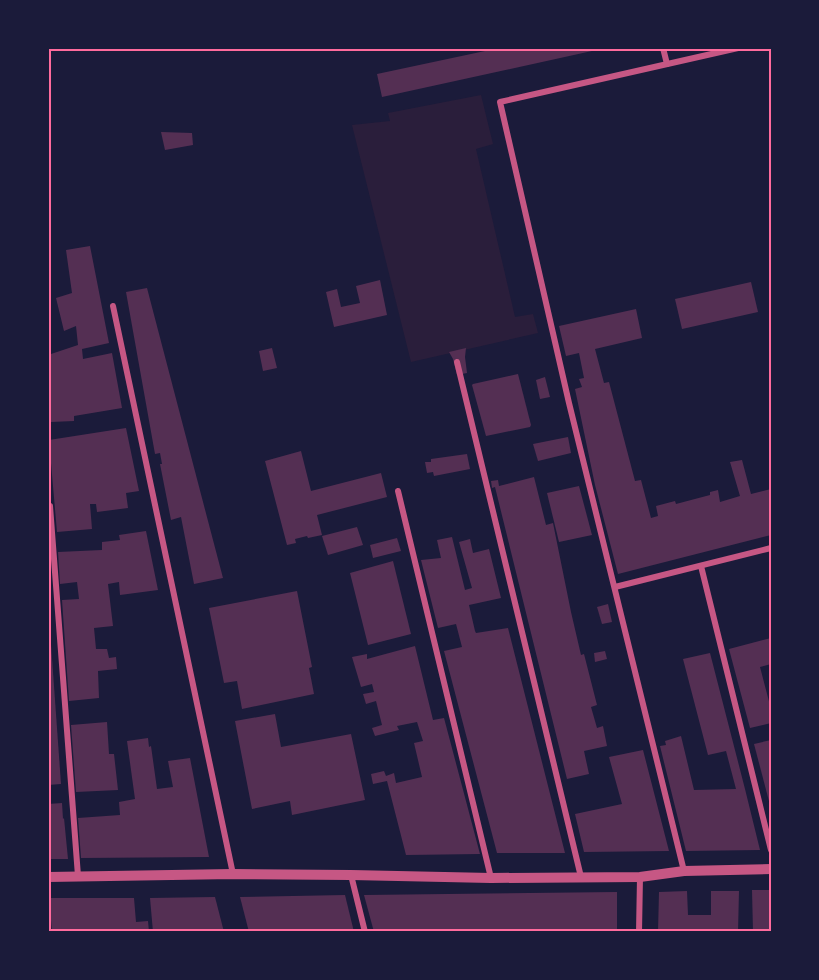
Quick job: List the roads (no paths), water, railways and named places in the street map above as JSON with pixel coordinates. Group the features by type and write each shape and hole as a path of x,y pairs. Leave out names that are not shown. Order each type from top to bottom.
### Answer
{"street":[{"path":"663,48 667,64"},
{"path":"684,871 569,403 500,102 738,48"},
{"path":"113,306 234,874"},
{"path":"457,362 581,877"},
{"path":"398,491 491,878"},
{"path":"50,506 78,876"},
{"path":"615,587 771,548"},
{"path":"701,566 771,850"},
{"path":"48,877 234,874 491,878 640,877 684,871 771,869"},
{"path":"351,875 365,932"},
{"path":"639,932 640,877"}]}
